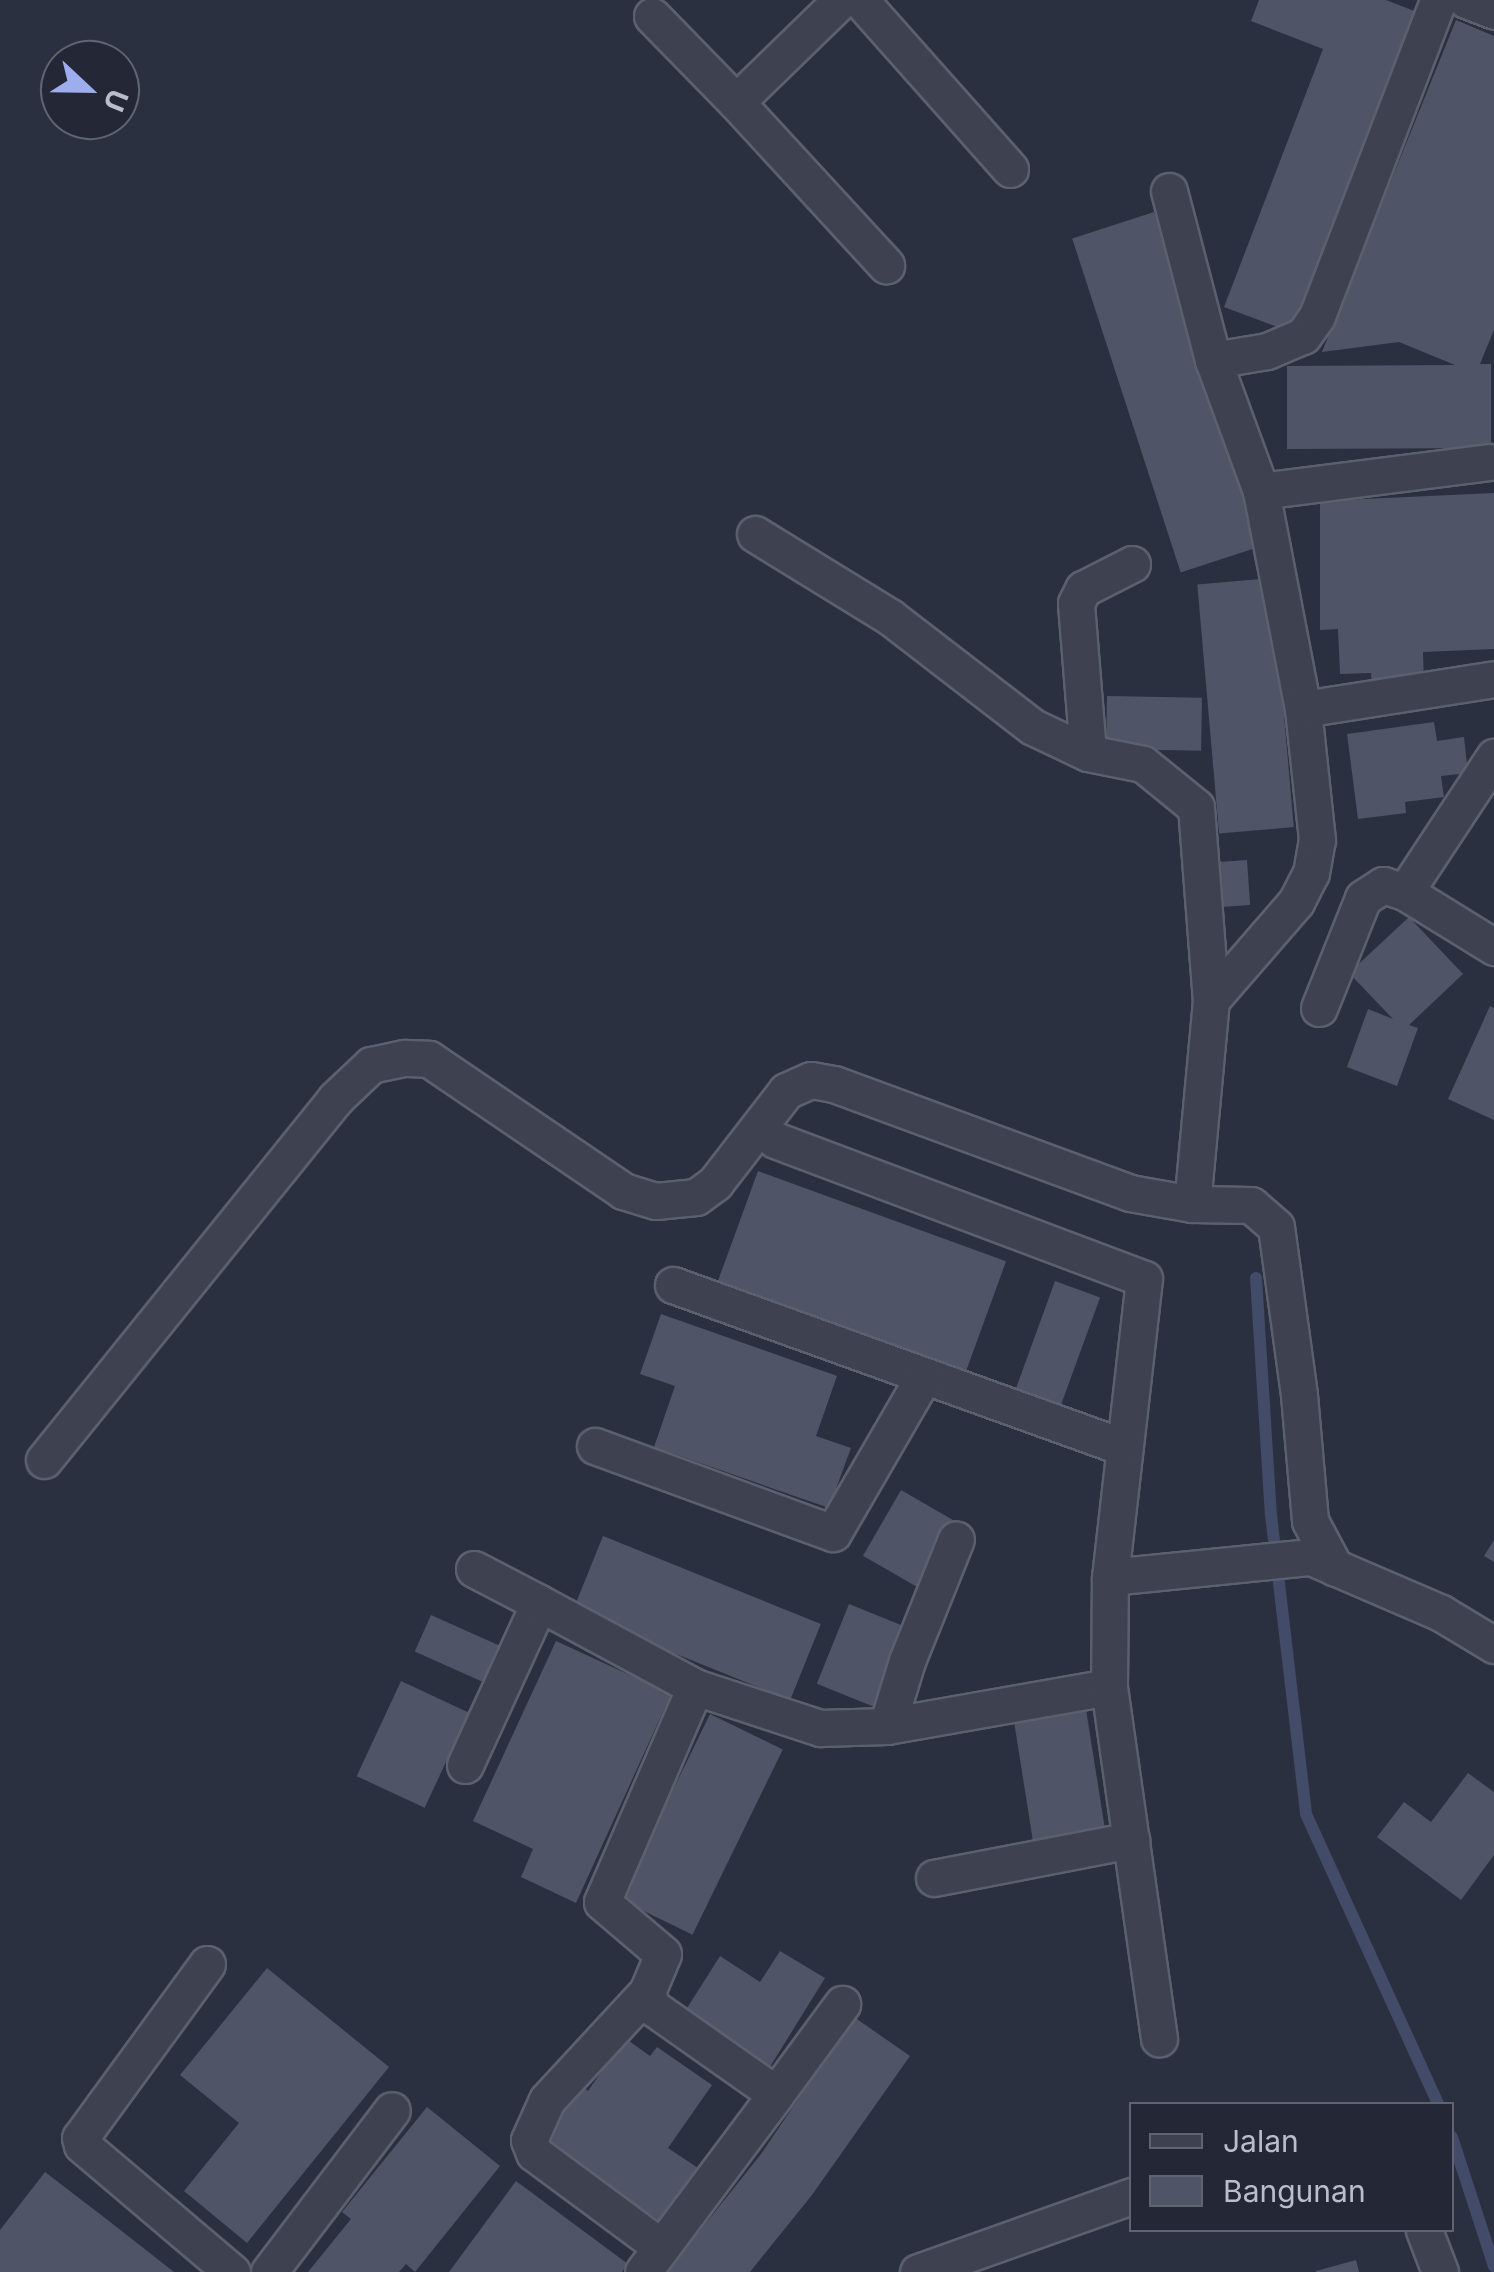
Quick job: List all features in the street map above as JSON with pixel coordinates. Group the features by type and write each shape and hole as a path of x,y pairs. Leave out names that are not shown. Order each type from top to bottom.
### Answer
{"street":[{"path":"736,102 841,0"},
{"path":"860,0 1010,168"},
{"path":"1213,360 1267,350 1303,336 1317,316 1438,0"},
{"path":"652,16 886,265"},
{"path":"1169,191 1213,360 1261,491 1303,708 1317,840 1310,873 1296,902 1211,1000"},
{"path":"1261,491 1492,454"},
{"path":"755,534 890,617 1033,728 1088,754 1143,764 1196,807 1211,1000 1192,1204"},
{"path":"1088,754 1076,602 1083,588 1132,564"},
{"path":"1303,708 1494,679"},
{"path":"1405,892 1494,757"},
{"path":"1320,1008 1363,898 1383,885 1405,892 1494,947"},
{"path":"44,1460 334,1099 372,1066 405,1058 429,1059 623,1191 656,1202 696,1196 715,1183 786,1091 811,1080 834,1084 1130,1194 1192,1204 1251,1206 1276,1227 1310,1521 1323,1562"},
{"path":"774,1140 1144,1279 1110,1577 1109,1686 1160,2038"},
{"path":"673,1284 1123,1446"},
{"path":"595,1446 833,1534 924,1376"},
{"path":"888,1726 907,1661 956,1539"},
{"path":"1110,1577 1240,1562 1323,1562 1441,1613 1494,1645"},
{"path":"474,1568 694,1687 820,1728 888,1726 1109,1686"},
{"path":"465,1765 551,1610"},
{"path":"694,1687 602,1902 663,1954 647,1992 547,2100 529,2140 534,2153 652,2260 842,2004"},
{"path":"934,1878 1131,1840"},
{"path":"208,1964 80,2138 82,2145 232,2272"},
{"path":"647,1992 652,2007 776,2094"},
{"path":"269,2272 392,2110"},
{"path":"918,2272 1129,2197"},
{"path":"1425,2232 1440,2272"}],"building":[{"path":"1259,0 1386,0 1422,14 1299,335 1224,307 1323,49 1251,21"},
{"path":"1456,20 1494,36 1494,330 1480,364 1491,364 1491,448 1287,449 1287,366 1455,365 1399,342 1322,352"},
{"path":"1154,212 1262,546 1181,572 1072,239"},
{"path":"1494,493 1494,649 1423,652 1424,685 1372,687 1371,673 1340,674 1338,629 1320,630 1320,501"},
{"path":"1272,578 1294,827 1219,834 1197,585"},
{"path":"1107,696 1202,698 1201,751 1106,749"},
{"path":"1434,722 1437,741 1464,737 1468,773 1441,776 1444,797 1405,802 1406,813 1358,819 1347,734"},
{"path":"1247,860 1250,905 1221,907 1218,862"},
{"path":"1409,917 1463,974 1409,1025 1418,1028 1397,1086 1347,1067 1368,1009 1393,1019 1349,973"},
{"path":"1490,1006 1494,1008 1494,1120 1448,1099"},
{"path":"758,1171 1006,1261 964,1378 716,1288"},
{"path":"1055,1281 1100,1297 1058,1414 1013,1398"},
{"path":"661,1314 837,1376 816,1436 851,1448 829,1508 654,1447 675,1386 640,1374"},
{"path":"901,1490 955,1521 917,1587 863,1556"},
{"path":"603,1536 821,1624 790,1700 572,1612"},
{"path":"1494,1540 1494,1562 1484,1556"},
{"path":"849,1604 906,1627 874,1707 817,1684"},
{"path":"431,1615 500,1646 484,1682 415,1652"},
{"path":"556,1641 671,1694 576,1903 521,1877 533,1849 473,1821"},
{"path":"401,1681 469,1713 425,1808 357,1776"},
{"path":"1085,1703 1107,1839 1034,1851 1013,1714"},
{"path":"710,1714 783,1750 692,1935 620,1899"},
{"path":"1468,1773 1494,1792 1494,1855 1461,1900 1377,1837 1404,1802 1431,1822"},
{"path":"780,1951 825,1978 768,2070 682,2016 720,1956 760,1982"},
{"path":"267,1968 389,2067 247,2243 184,2191 239,2123 180,2075"},
{"path":"854,2017 910,2056 812,2195 750,2272 667,2272 761,2154"},
{"path":"625,2038 650,2056 657,2047 712,2085 668,2148 698,2168 660,2221 544,2140 582,2086 588,2091"},
{"path":"427,2107 500,2166 415,2272 406,2264 399,2272 308,2272 351,2219 342,2212"},
{"path":"45,2172 174,2272 0,2272 0,2230"},
{"path":"516,2181 628,2264 622,2272 449,2272"},
{"path":"1356,2260 1359,2272 1316,2272 1316,2271"}],"waterway":[{"path":"1256,1278 1271,1515 1306,1814 1437,2102"},
{"path":"1454,2143 1494,2266"}]}
